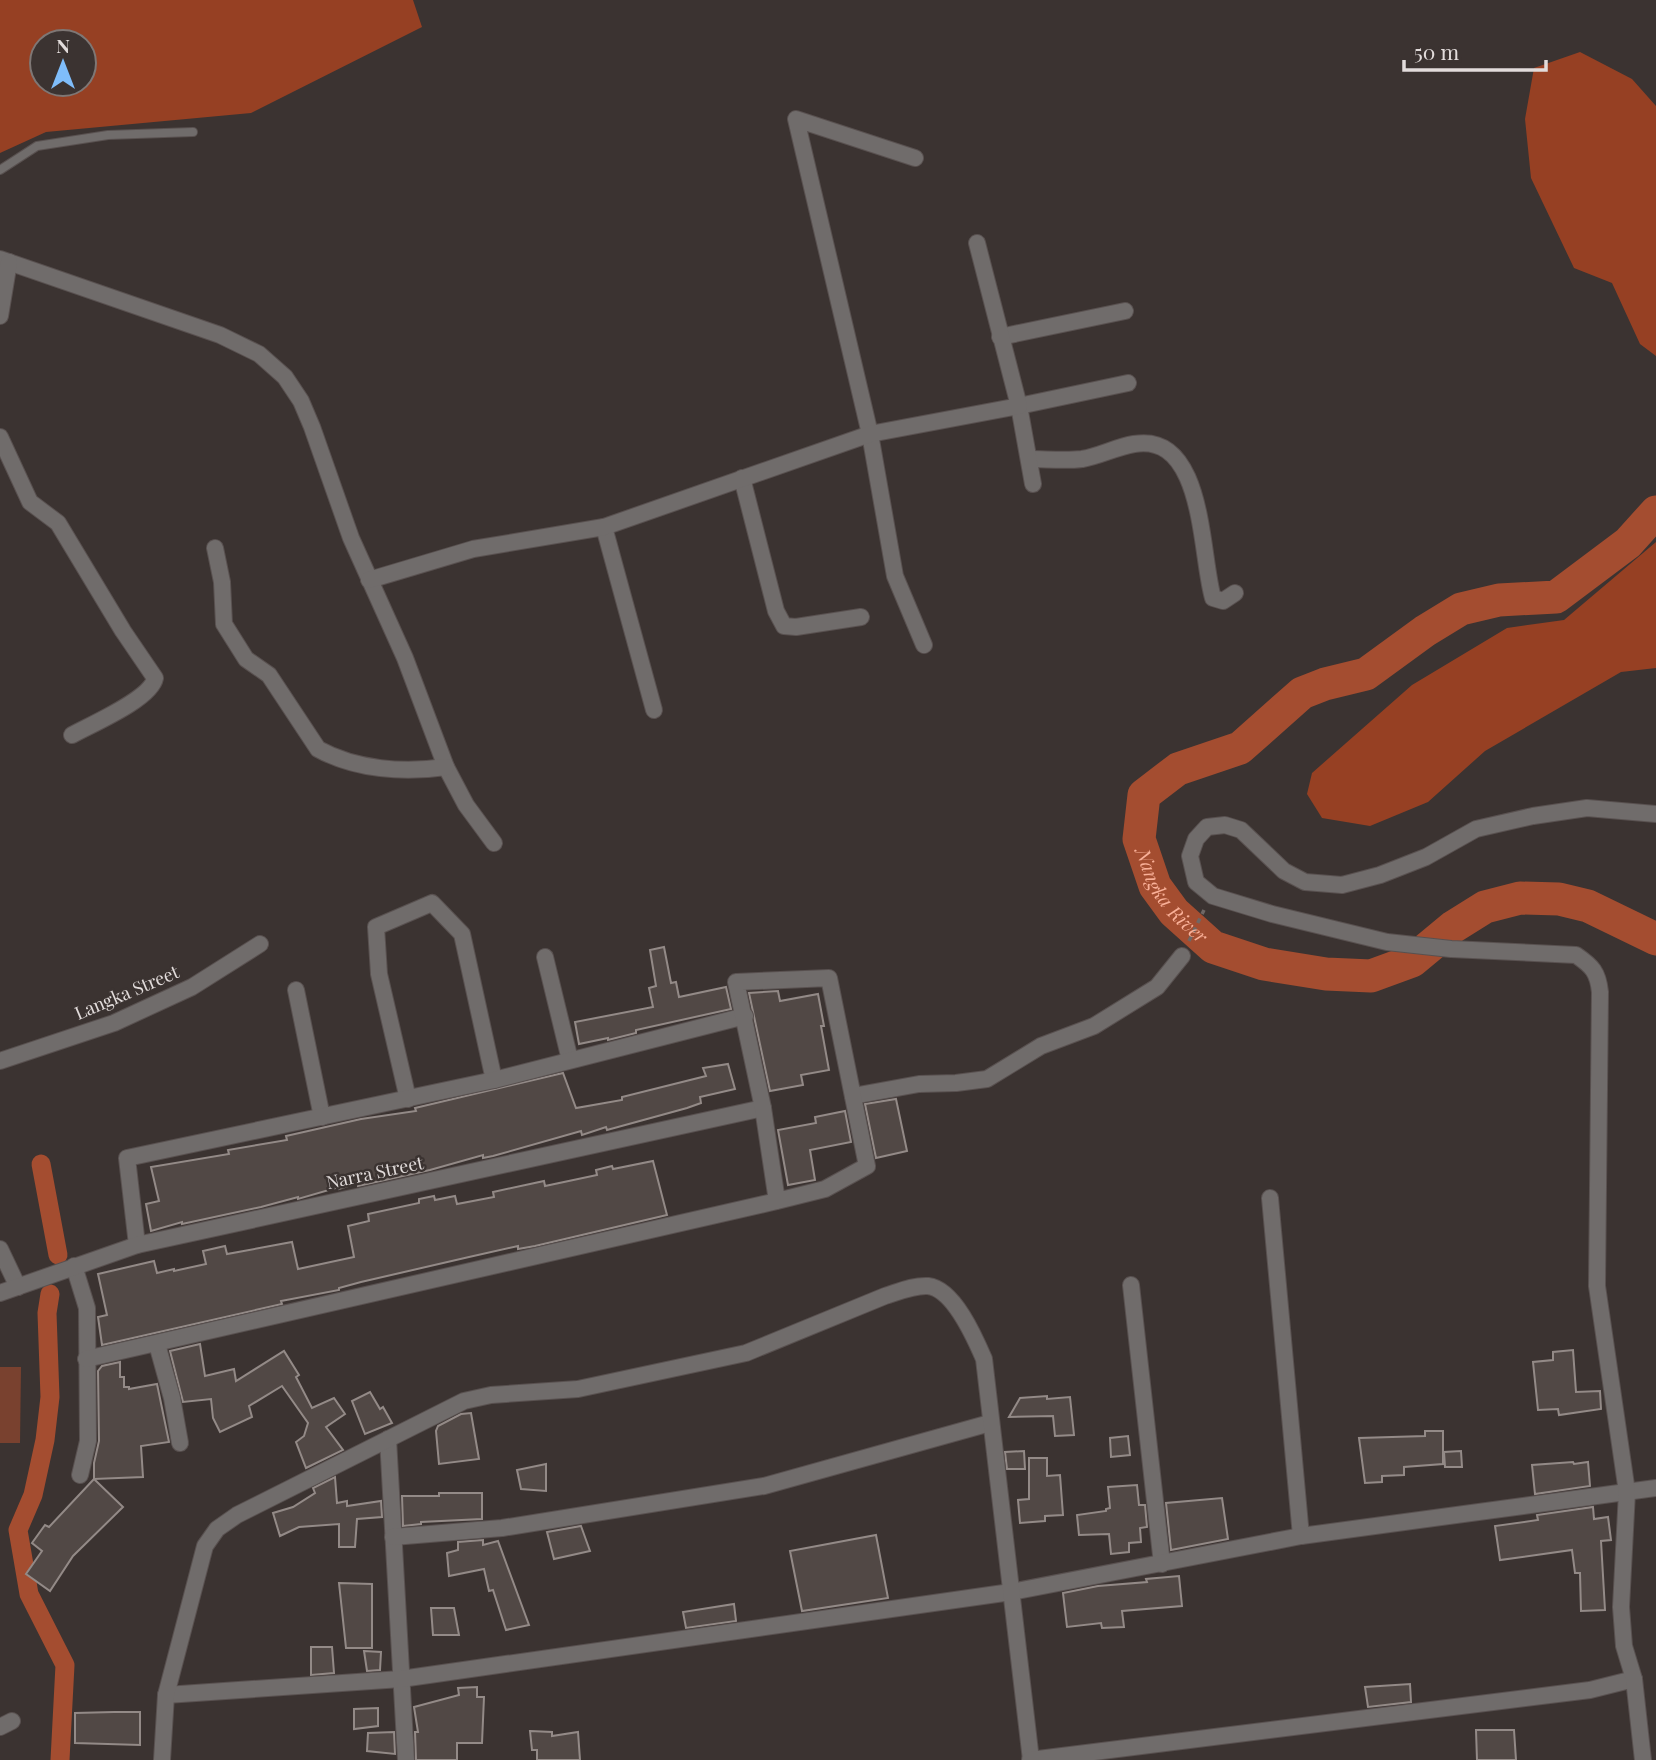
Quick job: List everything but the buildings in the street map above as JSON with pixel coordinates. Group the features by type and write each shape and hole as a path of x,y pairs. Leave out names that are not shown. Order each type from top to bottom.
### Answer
{"street":[{"path":"915,158 796,119 870,434 895,576 924,645"},
{"path":"977,243 1019,406 1033,484"},
{"path":"0,316 5,260 220,335 259,354 285,377 301,401 312,427 351,538 405,658 446,767 466,805 494,843"},
{"path":"1000,337 1125,312"},
{"path":"369,580 473,549 604,527 870,434 1128,383"},
{"path":"0,437 30,502 58,523 123,631 155,678 154,685 144,695 72,735"},
{"path":"1029,459 1078,459 1135,443 1157,446 1178,461 1190,479 1213,598 1223,601 1235,593"},
{"path":"742,478 776,611 784,626 796,627 861,617"},
{"path":"604,527 654,710"},
{"path":"215,548 222,582 224,624 246,659 269,675 318,750 382,769 446,767"},
{"path":"1643,1760 1634,1679 1624,1646 1621,1607 1627,1492 1597,1286 1599,978 1593,966 1576,955 1451,949 1387,942 1272,914 1213,896 1196,882 1190,856 1196,839 1207,827 1225,825 1241,830 1284,870 1305,882 1342,885 1380,875 1426,857 1476,829 1487,826 1587,808 1656,814"},
{"path":"408,1098 379,974 376,928 432,903 462,934 494,1080"},
{"name":"Langka Street","path":"0,1061 114,1023 192,987 260,944"},
{"path":"853,1096 919,1084 986,1079 1041,1046 1094,1026 1157,987 1182,956"},
{"path":"545,957 570,1060"},
{"path":"86,1359 777,1202 825,1189 867,1166 829,978 736,982 763,1108 777,1202"},
{"path":"296,990 322,1117"},
{"path":"137,1245 127,1158 494,1080 745,1016"},
{"name":"Narra Street","path":"0,1293 137,1245 763,1108"},
{"path":"1270,1198 1301,1536"},
{"path":"0,1249 18,1287"},
{"path":"74,1266 87,1308 88,1441 80,1475"},
{"path":"1131,1285 1162,1564"},
{"path":"162,1760 166,1695 205,1546 218,1529 237,1515 464,1401 491,1395 578,1389 746,1353 885,1296 908,1288 930,1286 947,1298 969,1325 984,1359 1031,1760 1590,1690 1634,1679"},
{"path":"157,1344 172,1398 180,1443"},
{"path":"393,1537 502,1528 764,1486 990,1423"},
{"path":"388,1439 406,1760"},
{"path":"166,1695 401,1679 1011,1592 1301,1536 1656,1488"}],"lane":[{"path":"0,170 37,146 108,135 193,132"}],"path":[{"path":"1182,956 1208,902"}],"shaded area":[{"path":"0,0 413,0 422,27 251,113 46,132 0,153"},
{"path":"1580,52 1632,79 1656,106 1656,356 1640,344 1612,283 1574,268 1531,178 1525,119 1534,68"},
{"path":"1656,542 1656,668 1621,672 1485,751 1428,802 1370,826 1322,818 1307,794 1312,773 1412,685 1507,628 1564,620"},
{"path":"0,1367 21,1367 20,1443 0,1443"}],"waterway":[{"name":"Nangka River","path":"1656,512 1628,543 1556,597 1499,600 1461,609 1425,631 1366,674 1302,693 1240,748 1178,769 1144,795 1139,839 1155,886 1174,912 1213,947 1264,964 1326,974 1371,976 1412,961 1453,927 1485,907 1520,898 1559,899 1588,906 1656,939"},
{"path":"41,1164 58,1255"},
{"path":"50,1294 47,1313 50,1397 45,1440 33,1495 18,1530 29,1594 65,1665 60,1760"}]}
